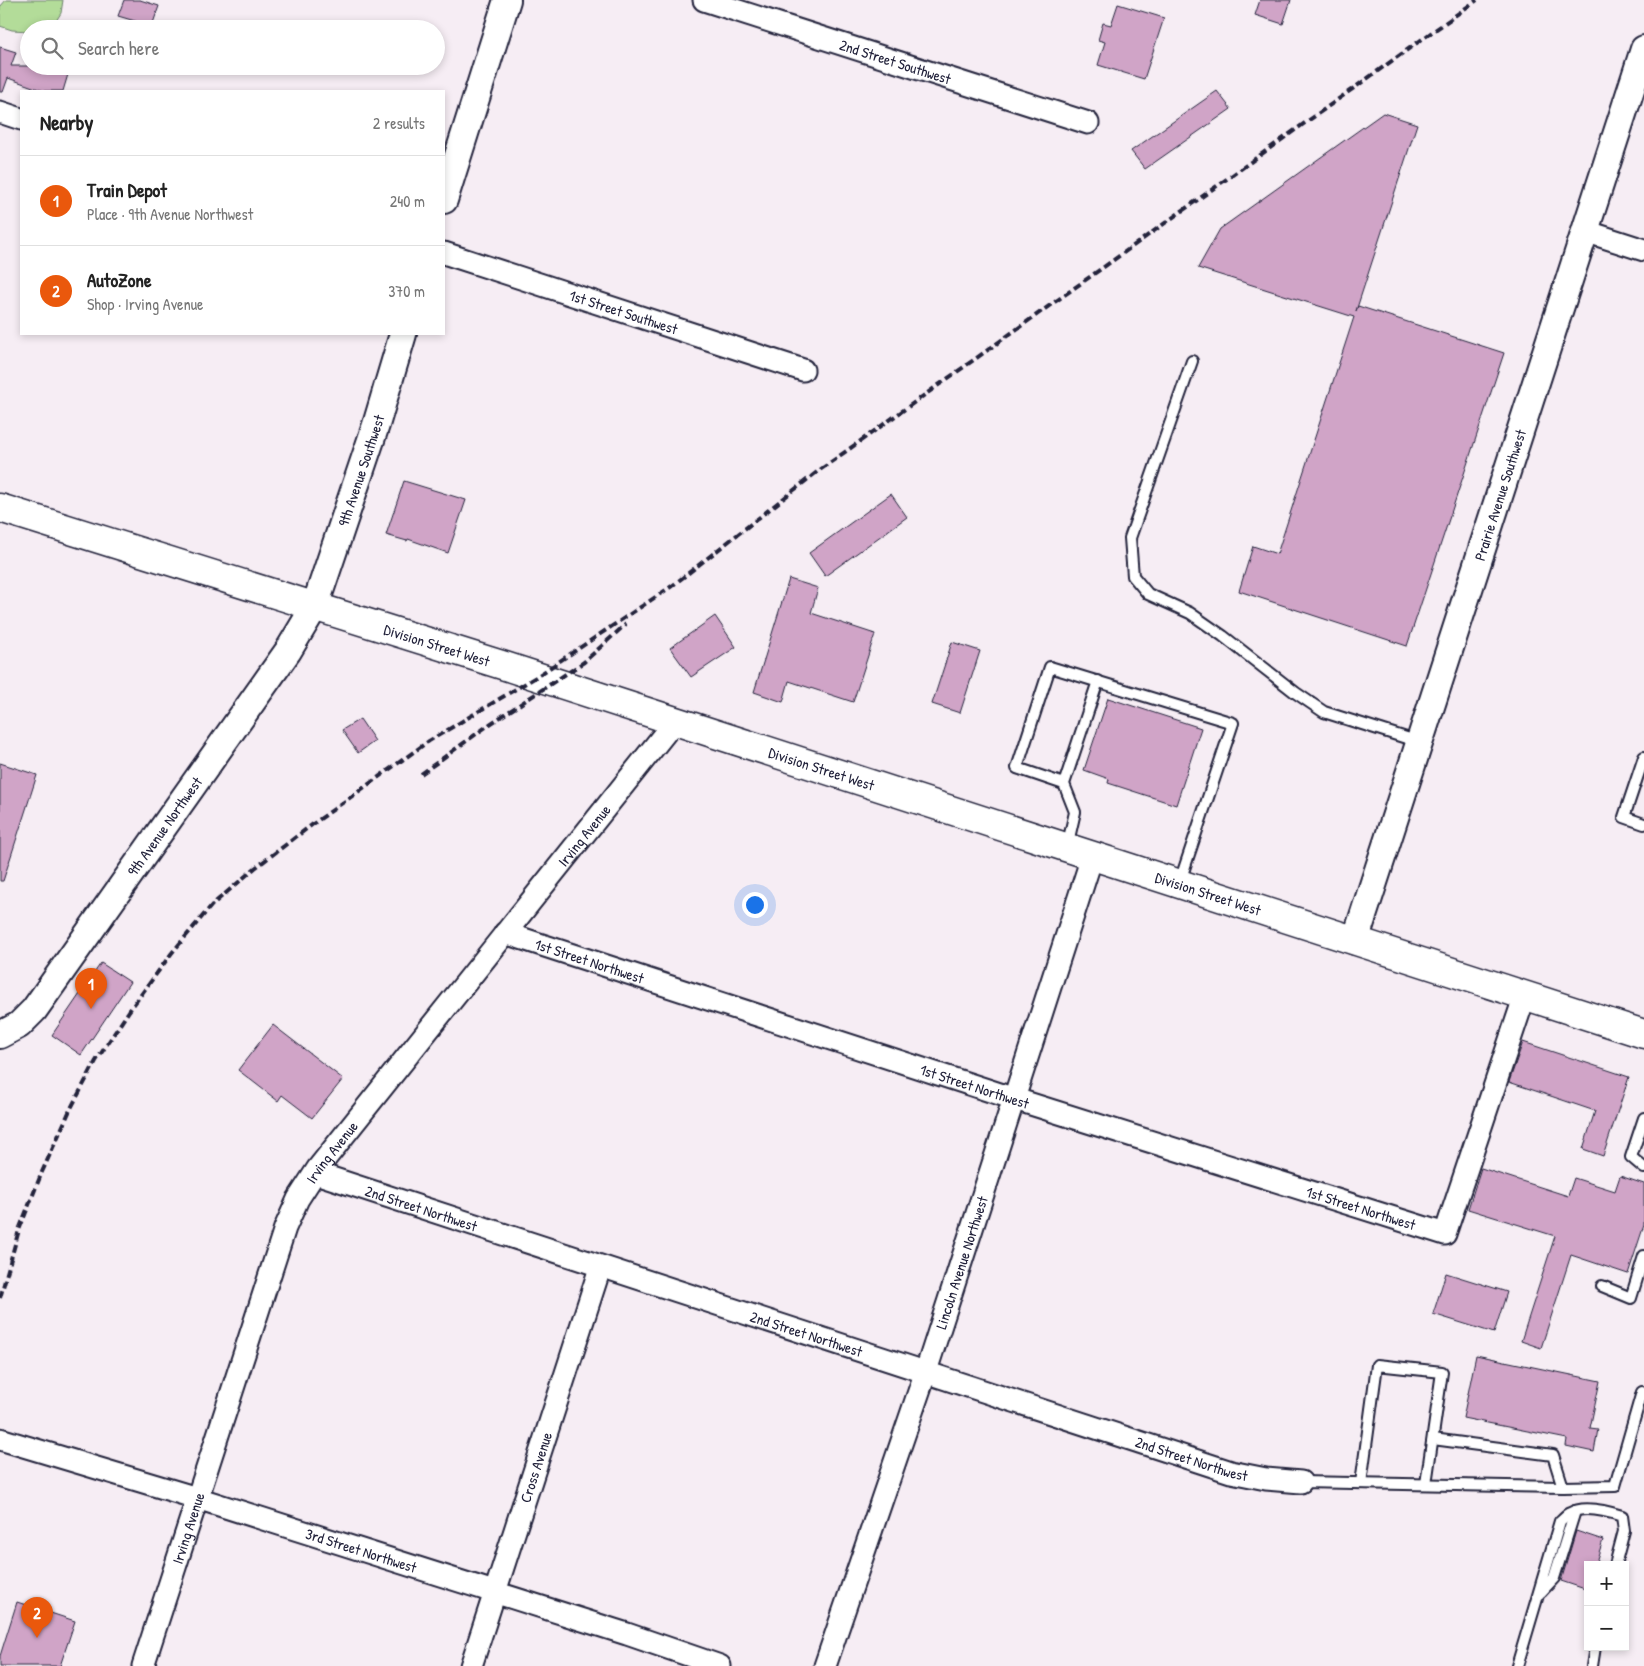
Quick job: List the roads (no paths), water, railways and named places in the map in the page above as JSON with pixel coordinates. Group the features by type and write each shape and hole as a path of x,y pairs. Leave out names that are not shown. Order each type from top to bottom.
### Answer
{"main road":[{"name":"Division Street West","path":"0,509 315,606 1644,1034"}],"street":[{"path":"445,197 507,0"},
{"name":"2nd Street Southwest","path":"704,0 1088,122"},
{"name":"Prairie Avenue Southwest","path":"1355,941 1642,59"},
{"path":"0,112 20,119"},
{"path":"1585,231 1644,250"},
{"name":"1st Street Southwest","path":"445,253 803,370"},
{"name":"9th Avenue Southwest","path":"315,606 376,425 403,335"},
{"name":"9th Avenue Northwest","path":"0,1036 19,1025 34,1010 288,652 315,606"},
{"name":"Irving Avenue","path":"143,1666 285,1228 298,1199 316,1173 505,933 674,722"},
{"name":"Lincoln Avenue Northwest","path":"824,1666 926,1371 1092,857"},
{"name":"1st Street Northwest","path":"505,933 1014,1099 1445,1234 1525,995"},
{"name":"2nd Street Northwest","path":"316,1173 600,1268 926,1371 1231,1472 1266,1479 1301,1482"},
{"name":"Cross Avenue","path":"471,1666 600,1268"},
{"name":"3rd Street Northwest","path":"0,1439 197,1498 627,1634 720,1666"}],"lane":[{"path":"1192,361 1130,538 1133,576 1148,594 1190,613 1324,712 1420,743"},
{"path":"1064,784 1017,768 1050,667 1233,723 1179,885"},
{"path":"1067,848 1075,812 1064,784 1098,681"},
{"path":"1644,756 1624,817 1644,824"},
{"path":"1644,1118 1631,1157 1644,1168"},
{"path":"1602,1286 1631,1298 1644,1256"},
{"path":"1361,1483 1377,1365 1442,1372 1426,1484"},
{"path":"1301,1482 1563,1487 1615,1486 1642,1392"},
{"path":"1433,1438 1553,1456 1563,1487"},
{"path":"1517,1666 1560,1521 1569,1513 1581,1510 1606,1511 1622,1516 1624,1531 1617,1561"},
{"path":"1592,1666 1594,1651"}],"railway":[{"path":"0,1298 19,1230 42,1172 70,1110 96,1061 129,1011 171,954 212,905 255,868 313,824 429,741 536,677 672,586 817,472 1477,0"},
{"path":"421,774 490,724 584,662 626,624"}],"place":[{"name":"Train Depot","path":"91,1009"},
{"name":"AutoZone","path":"37,1638"}]}
